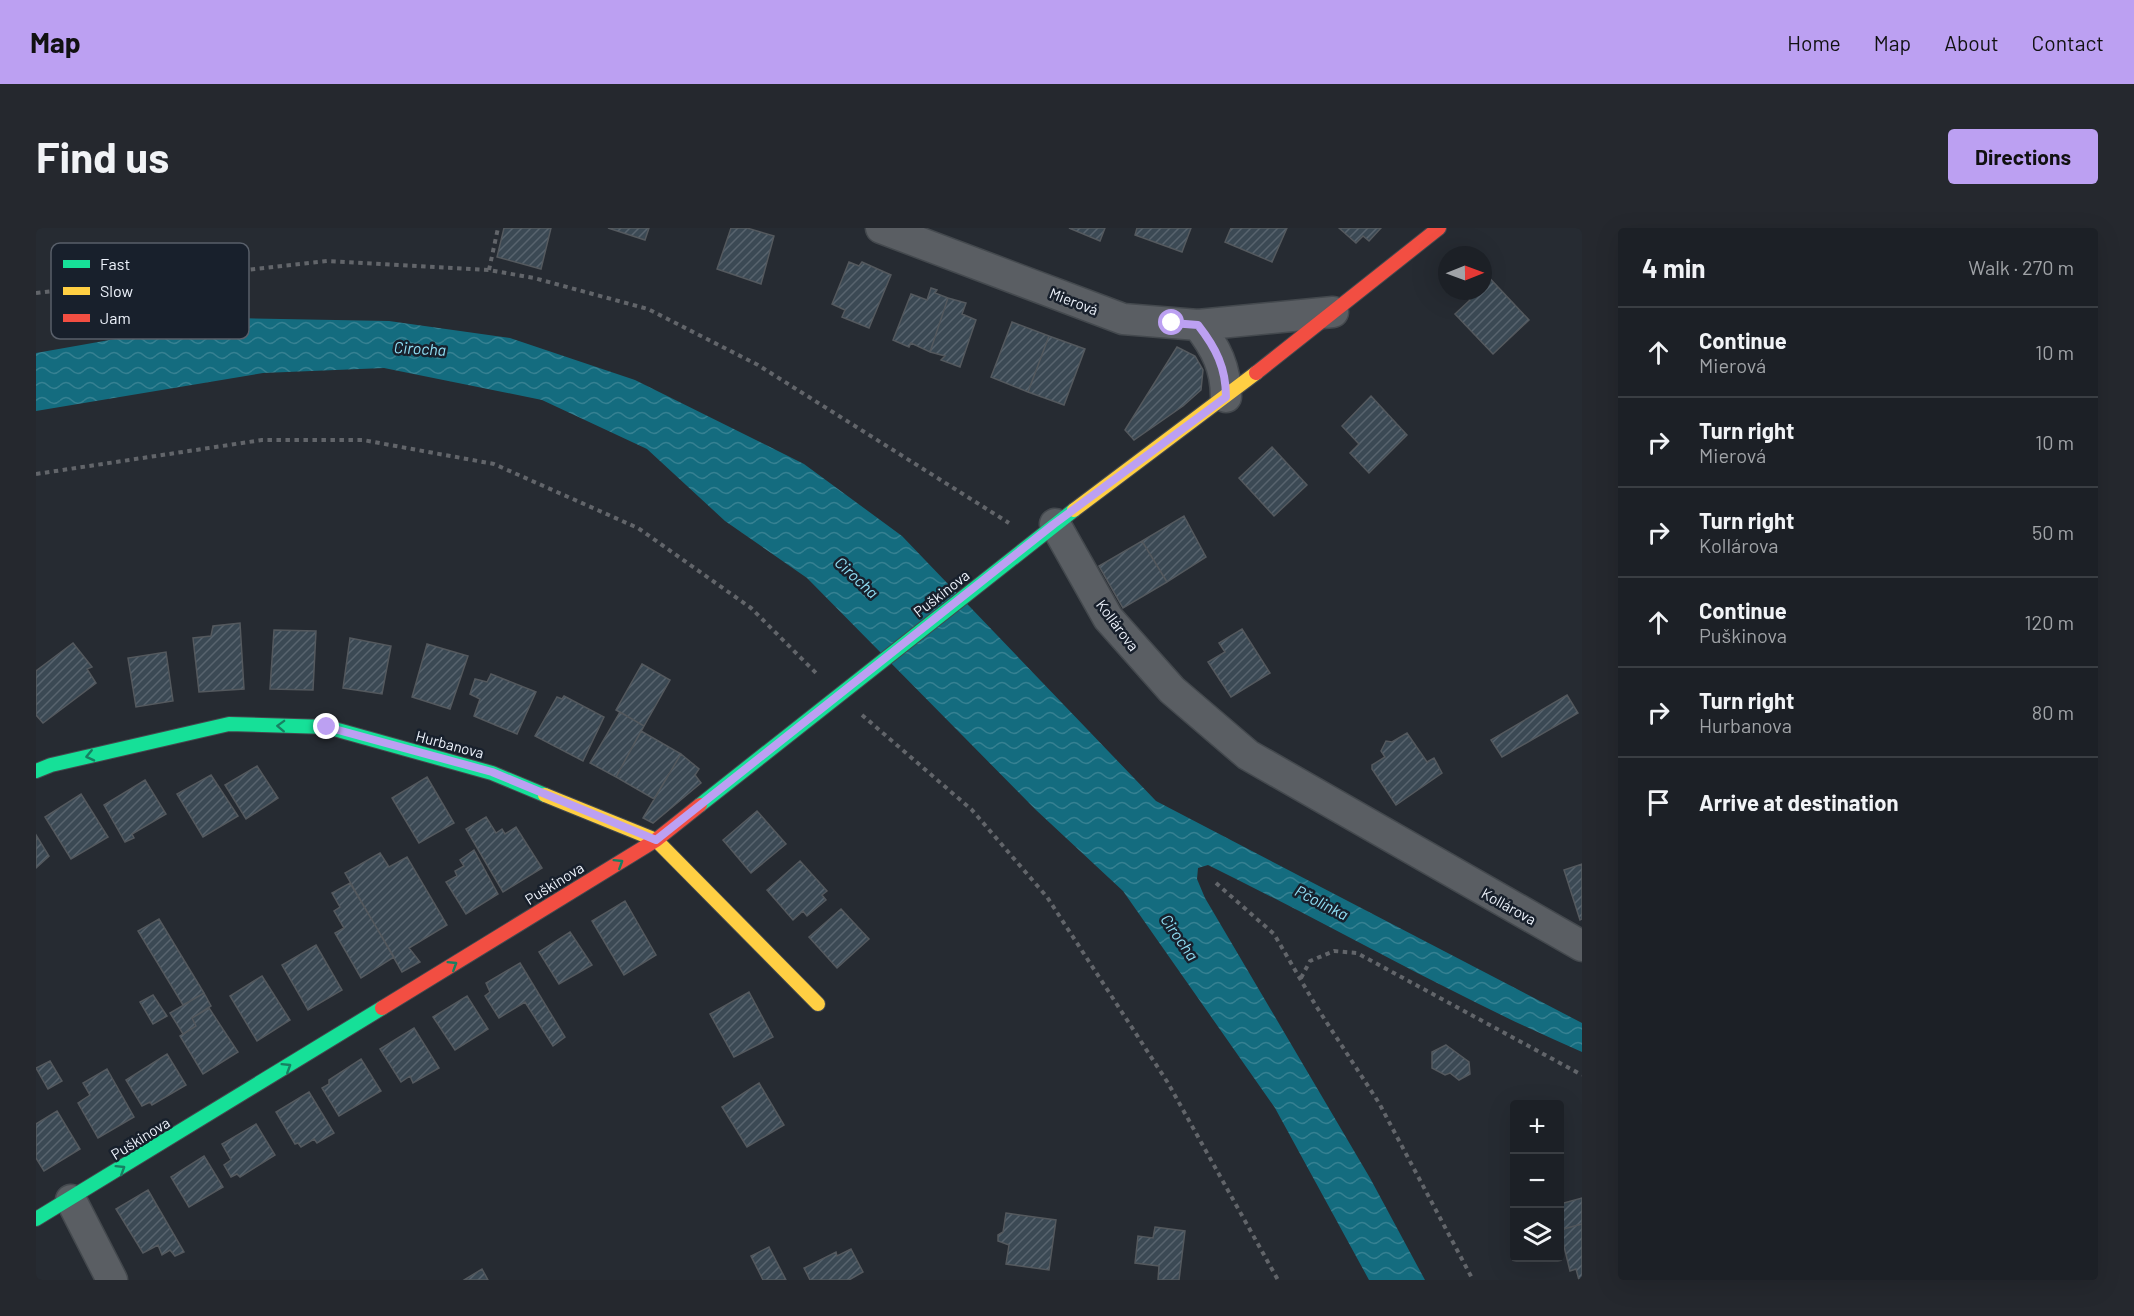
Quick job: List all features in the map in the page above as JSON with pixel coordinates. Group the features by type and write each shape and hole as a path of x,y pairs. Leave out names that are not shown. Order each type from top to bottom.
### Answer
{"street":[{"name":"Mierová","path":"881,228 1123,320 1198,325 1333,312"},
{"path":"1041,534 1226,397 1439,228"},
{"path":"1198,325 1213,345 1226,375 1226,397"},
{"name":"Puškinova","path":"36,1220 656,840 1041,534"},
{"name":"Kollárova","path":"1041,534 1108,618 1172,690 1248,756 1582,946"},
{"name":"Hurbanova","path":"36,771 229,724 327,727 492,772 656,840 818,1004"},
{"path":"71,1200 112,1280"}],"path":[{"path":"489,270 498,228"},
{"path":"249,270 327,261 489,270 534,278 648,309 758,365 1041,534"},
{"path":"36,293 51,291"},
{"path":"36,474 262,440 363,440 494,464 638,528 751,608 839,695"},
{"path":"865,718 972,810 1047,897 1168,1083 1278,1280"},
{"path":"1216,883 1274,934 1379,1103 1473,1280"},
{"path":"1300,978 1310,961 1334,951 1357,953 1582,1075"}],"water":[{"path":"249,318 389,321 510,338 635,380 804,464 902,536 1156,801 1582,1023 1582,1052 1440,985 1208,865 1198,868 1197,879 1205,898 1370,1178 1425,1280 1369,1280 1275,1108 1123,891 1036,810 807,578 725,521 647,449 542,400 384,368 263,373 36,411 36,353 115,339 249,339"}],"building":[{"path":"504,228 551,228 541,269 497,257"},
{"path":"608,228 649,228 645,240"},
{"path":"731,228 747,228 774,236 761,284 717,269"},
{"path":"1069,228 1105,228 1100,241"},
{"path":"1137,228 1191,228 1182,252 1135,235"},
{"path":"1231,228 1287,228 1272,262 1225,242"},
{"path":"1339,228 1381,228 1369,241 1363,236 1356,243"},
{"path":"849,262 859,266 862,262 891,275 869,328 842,317 845,310 832,304"},
{"path":"1492,281 1529,320 1493,354 1455,314 1470,300 1492,300"},
{"path":"931,288 937,290 935,293 948,298 930,352 911,343 909,347 893,340 911,294 927,300"},
{"path":"948,298 966,303 962,314 976,320 960,367 941,360 945,356 930,352"},
{"path":"1012,322 1049,336 1028,392 991,377"},
{"path":"1049,336 1085,349 1064,405 1028,392"},
{"path":"1177,347 1195,356 1203,370 1201,390 1183,406 1134,440 1125,430"},
{"path":"1371,396 1407,435 1369,473 1350,453 1359,444 1342,426"},
{"path":"1272,447 1307,485 1274,516 1239,478"},
{"path":"1184,516 1206,557 1167,582 1142,541"},
{"path":"1142,541 1167,582 1123,608 1099,566"},
{"path":"240,623 244,689 199,692 193,638 211,636 213,626"},
{"path":"1242,629 1270,673 1231,697 1208,662 1225,652 1219,643"},
{"path":"274,630 316,631 313,690 270,689"},
{"path":"350,638 391,646 382,694 343,688"},
{"path":"73,643 92,667 87,669 96,683 43,723 36,715 36,671"},
{"path":"427,644 468,656 450,709 412,697"},
{"path":"166,652 173,701 136,707 128,658"},
{"path":"642,664 670,680 644,726 616,710"},
{"path":"491,674 536,692 517,734 474,716 480,699 470,694 475,679 487,682"},
{"path":"1567,695 1578,713 1502,757 1491,740"},
{"path":"564,696 604,717 583,761 535,736 557,697 562,699"},
{"path":"620,712 644,726 616,777 590,763"},
{"path":"641,731 681,754 654,799 616,777"},
{"path":"1407,733 1427,762 1434,758 1442,773 1396,805 1372,769 1372,765 1385,757 1381,751 1386,741 1392,742"},
{"path":"681,754 699,769 695,775 701,783 653,823 643,818"},
{"path":"257,766 278,798 246,819 225,785"},
{"path":"211,775 238,816 203,837 177,794"},
{"path":"427,777 454,823 419,843 392,798"},
{"path":"145,780 166,814 132,834 134,838 125,842 104,805"},
{"path":"81,794 108,837 71,859 45,817"},
{"path":"757,811 786,844 751,873 723,840"},
{"path":"486,817 496,833 502,829 505,834 516,827 542,868 503,892 466,829"},
{"path":"36,835 49,856 36,868"},
{"path":"474,850 498,894 466,914 446,882 457,876 455,871 464,866 460,860"},
{"path":"380,853 389,867 407,857 447,925 409,948 420,962 402,972 345,873"},
{"path":"800,861 827,891 822,895 826,900 807,916 803,911 793,920 767,890"},
{"path":"1582,864 1582,919 1580,920 1564,870"},
{"path":"350,883 394,957 361,978 335,933 344,928 334,911 340,907 332,893"},
{"path":"625,901 656,955 624,975 592,921"},
{"path":"841,909 869,939 837,968 809,937"},
{"path":"159,919 204,993 183,1005 138,931"},
{"path":"570,932 592,965 559,984 539,952"},
{"path":"316,945 342,990 308,1010 282,965"},
{"path":"520,963 565,1037 553,1046 525,1002 499,1018 485,996 490,992 486,983"},
{"path":"262,976 290,1020 257,1041 230,996"},
{"path":"749,992 773,1037 734,1057 710,1014"},
{"path":"204,993 211,1006 192,1018 196,1026 183,1034 170,1013"},
{"path":"153,995 167,1016 153,1024 140,1002"},
{"path":"467,996 488,1029 455,1050 433,1017"},
{"path":"209,1008 238,1052 203,1074 180,1036 196,1026 192,1018"},
{"path":"414,1028 439,1068 413,1083 410,1076 401,1082 380,1049"},
{"path":"1446,1045 1469,1062 1470,1074 1459,1080 1450,1073 1445,1075 1432,1068 1432,1052"},
{"path":"167,1054 186,1085 152,1105 150,1102 142,1106 126,1080"},
{"path":"361,1059 381,1091 339,1116 322,1088 329,1084 329,1080"},
{"path":"50,1061 62,1081 48,1089 36,1068"},
{"path":"107,1069 134,1117 98,1138 78,1103 90,1095 83,1083"},
{"path":"759,1083 784,1125 747,1147 722,1107"},
{"path":"309,1092 334,1133 317,1143 314,1139 301,1147 298,1143 295,1144 276,1112"},
{"path":"57,1111 80,1149 44,1171 36,1158 36,1124"},
{"path":"256,1124 275,1155 240,1177 237,1174 231,1177 224,1165 231,1160 222,1144"},
{"path":"204,1156 223,1187 189,1207 171,1177"},
{"path":"148,1190 184,1252 175,1256 170,1250 162,1255 158,1245 143,1253 116,1209"},
{"path":"1582,1198 1582,1224 1564,1229 1564,1203"},
{"path":"1006,1213 1056,1220 1049,1270 1006,1264 1009,1245 998,1241 998,1235 1003,1232"},
{"path":"1582,1224 1582,1280 1579,1280 1576,1269 1570,1271 1564,1246 1564,1229"},
{"path":"1155,1227 1185,1231 1179,1280 1158,1280 1159,1266 1135,1263 1138,1236 1153,1238"},
{"path":"769,1247 786,1280 763,1280 751,1256"},
{"path":"851,1249 863,1272 849,1280 810,1280 804,1268 836,1252 837,1256"},
{"path":"482,1269 488,1280 464,1280"}],"traffic: fast":[{"path":"700,805 1074,510"},
{"path":"36,771 51,765 229,724 327,727 492,773 545,795"},
{"path":"36,1219 382,1008"}],"traffic: slow":[{"path":"1074,510 1256,373"},
{"path":"545,795 656,840 818,1004"}],"traffic: jam":[{"path":"1256,373 1439,228"},
{"path":"382,1008 656,840 700,805"}],"route":[{"path":"327,727 492,772 656,840 1054,524 1226,397 1226,375 1213,345 1198,325 1172,323"}],"water label":[{"name":"Cirocha","path":"420,348"},
{"name":"Cirocha","path":"857,577"},
{"name":"Pčolinka","path":"1322,902"},
{"name":"Cirocha","path":"1180,937"}]}
